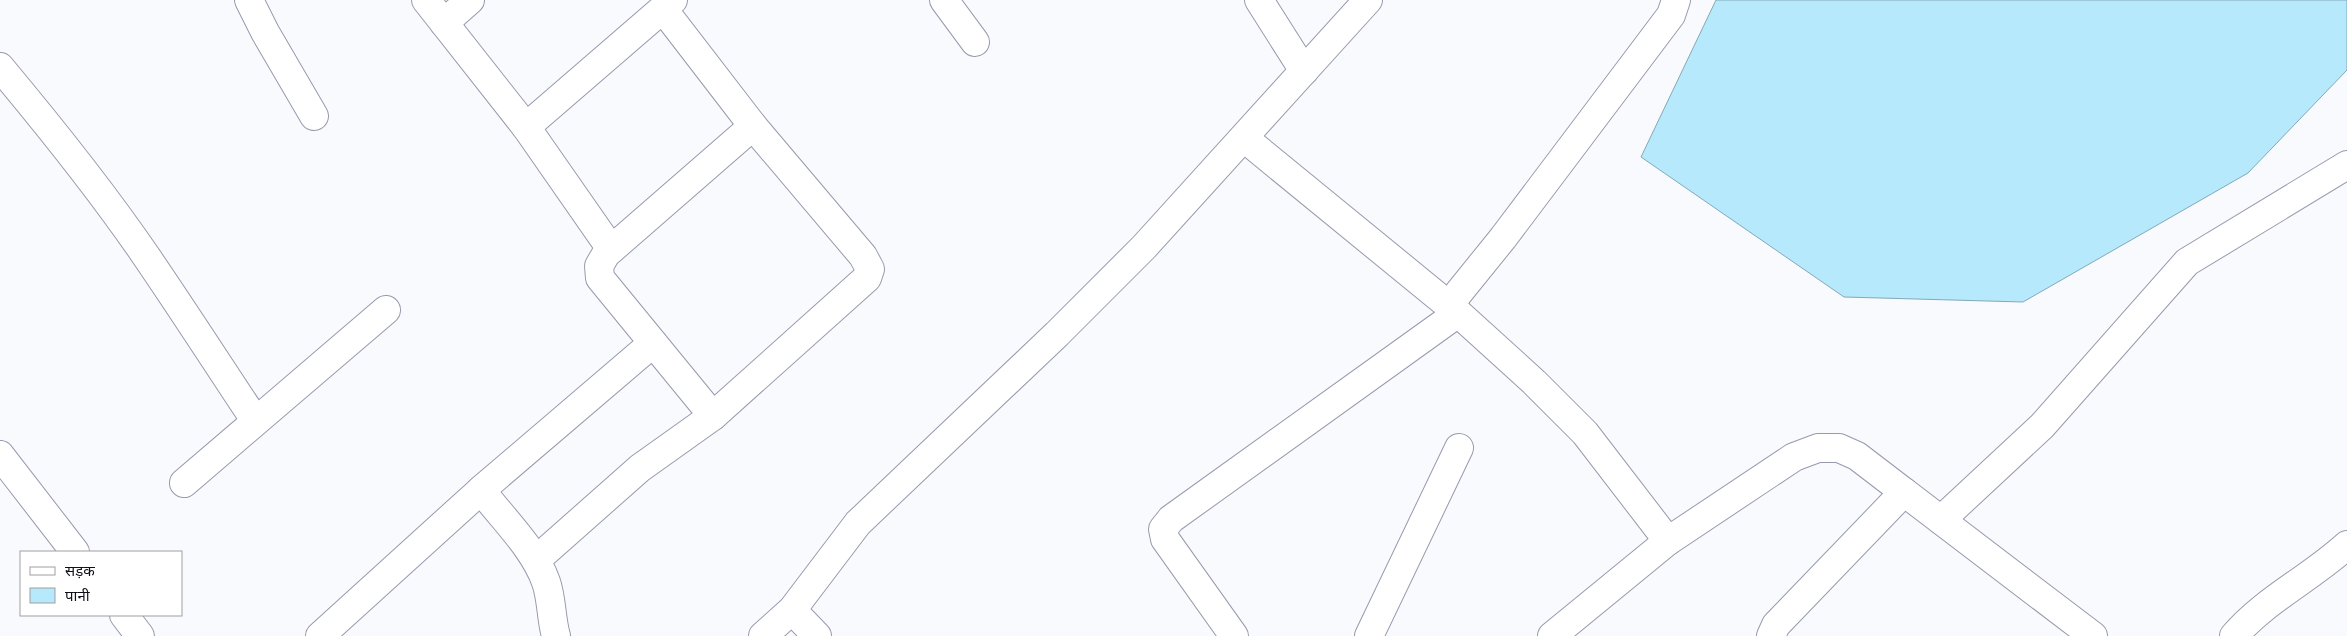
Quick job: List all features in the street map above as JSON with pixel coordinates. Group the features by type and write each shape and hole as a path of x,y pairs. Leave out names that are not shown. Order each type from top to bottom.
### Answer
{"street":[{"path":"249,0 265,32 314,116"},
{"path":"426,0 526,127 611,249"},
{"path":"444,23 470,0"},
{"path":"944,0 975,42"},
{"path":"1259,0 1304,71"},
{"path":"763,636 792,610 858,523 1064,328 1144,247 1368,0"},
{"path":"1234,636 1165,539 1163,529 1171,519 1453,310 1503,238 1671,15 1676,0"},
{"path":"526,127 668,5 753,126 863,256 870,269 867,278 713,416 640,468 536,560"},
{"path":"0,67 54,132 119,218 255,420"},
{"path":"713,416 600,278 599,266 611,249 753,126"},
{"path":"1244,138 1453,310 1534,382 1585,433 1668,541"},
{"path":"1941,520 2042,426 2187,262 2347,165"},
{"path":"184,483 255,420 386,310"},
{"path":"320,636 481,490 654,343"},
{"path":"1368,636 1459,448"},
{"path":"1552,636 1668,541 1794,457 1818,448 1839,448 1857,456 2093,636"},
{"path":"0,455 74,551"},
{"path":"481,490 536,560 547,584 552,622 556,636"},
{"path":"1771,636 1776,625 1904,492"},
{"path":"2234,636 2249,619 2325,565 2347,545"},
{"path":"792,610 817,636"},
{"path":"125,616 140,636"}],"water":[{"path":"1716,0 2347,0 2347,70 2248,173 2023,302 1844,297 1641,157"}]}
